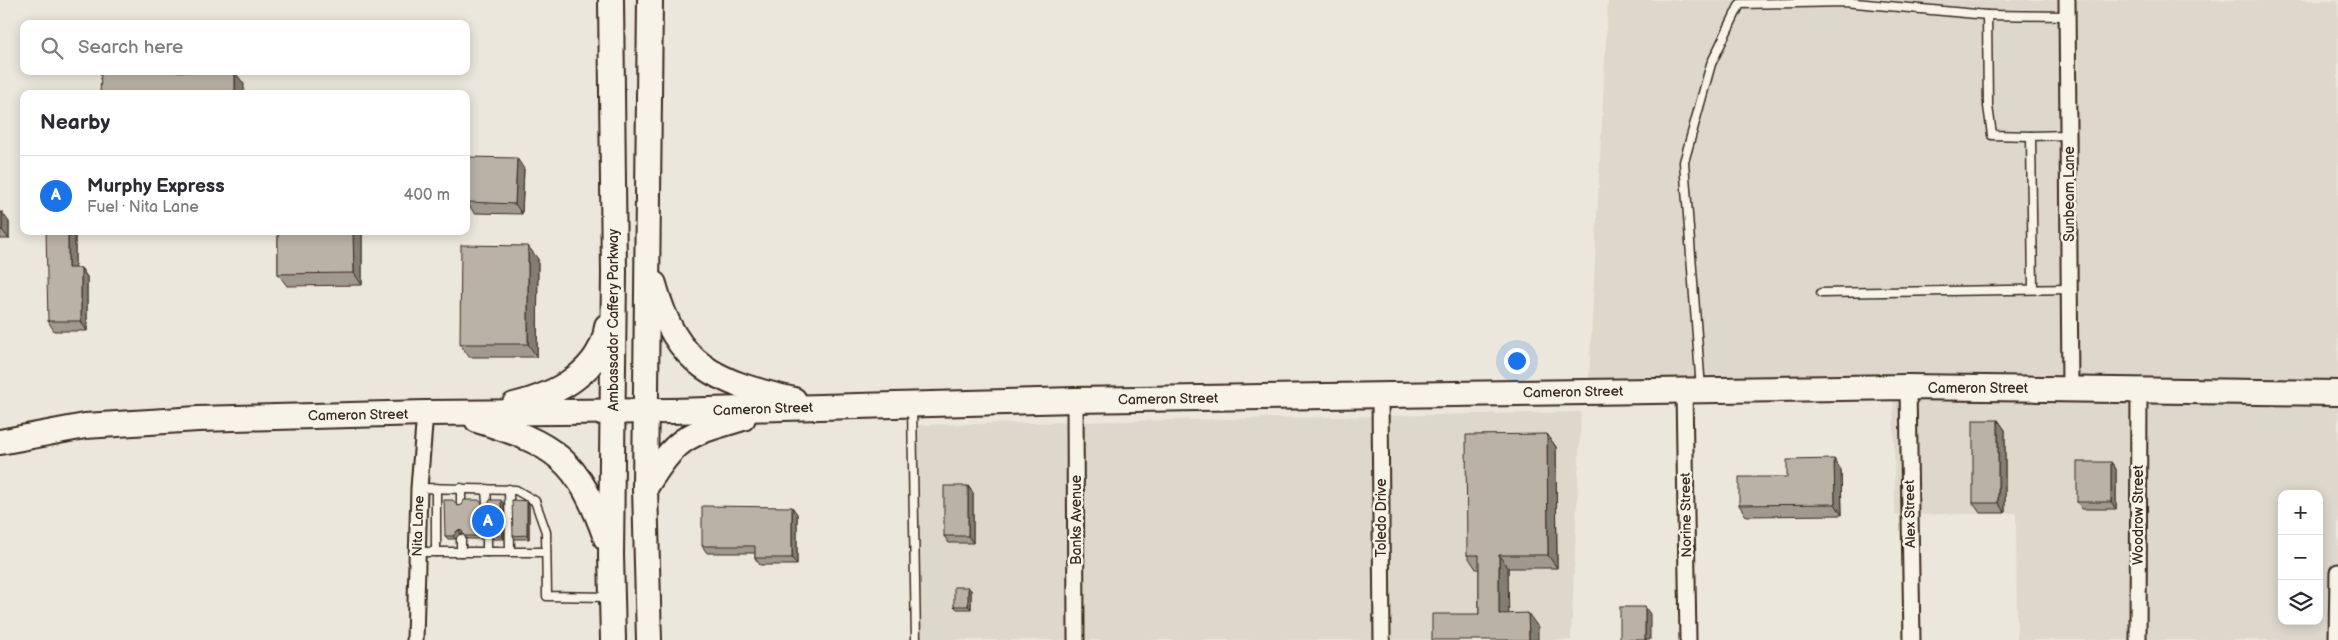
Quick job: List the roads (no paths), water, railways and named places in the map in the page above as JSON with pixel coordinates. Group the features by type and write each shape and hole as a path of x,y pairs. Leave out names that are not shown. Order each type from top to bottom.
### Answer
{"main road":[{"path":"649,640 645,488 650,0"},
{"name":"Ambassador Caffery Parkway","path":"611,1 614,272 613,640"},
{"path":"646,254 662,311 673,334 687,353 703,368 729,382 823,407"},
{"path":"479,413 534,400 558,390 566,386 591,364 606,339 614,272"},
{"name":"Cameron Street","path":"0,442 85,426 198,419 426,413 613,412 1075,400 1908,387 2070,388 2338,394"},
{"path":"645,488 673,447 686,437 702,430 770,409"},
{"path":"453,413 530,438 561,459 573,470 586,490 612,555"}],"street":[{"name":"Sunbeam Lane","path":"2067,0 2070,388"},
{"name":"Alex Street","path":"1908,387 1912,640"},
{"name":"Norine Street","path":"1688,640 1693,390"},
{"name":"Woodrow Street","path":"2138,640 2139,390"},
{"name":"Toledo Drive","path":"1380,396 1382,640"},
{"name":"Banks Avenue","path":"1075,400 1076,640"},
{"name":"Nita Lane","path":"415,640 419,488 426,413"},
{"path":"2337,640 2338,572"}],"lane":[{"path":"1693,390 1684,162 1711,64 1740,4 1844,2 1987,16 2067,16"},
{"path":"1987,16 1988,106 1992,135 2068,135"},
{"path":"2031,136 2033,289"},
{"path":"1821,292 2070,289"},
{"path":"912,404 916,640"},
{"path":"419,488 516,490 535,501 546,532 547,596 613,597"},
{"path":"436,488 436,552"},
{"path":"461,488 461,504"},
{"path":"486,489 487,504"},
{"path":"509,489 510,552"},
{"path":"461,539 461,552"},
{"path":"486,539 487,552"},
{"path":"417,552 546,552"}],"place":[{"name":"Murphy Express","path":"488,521"}]}
